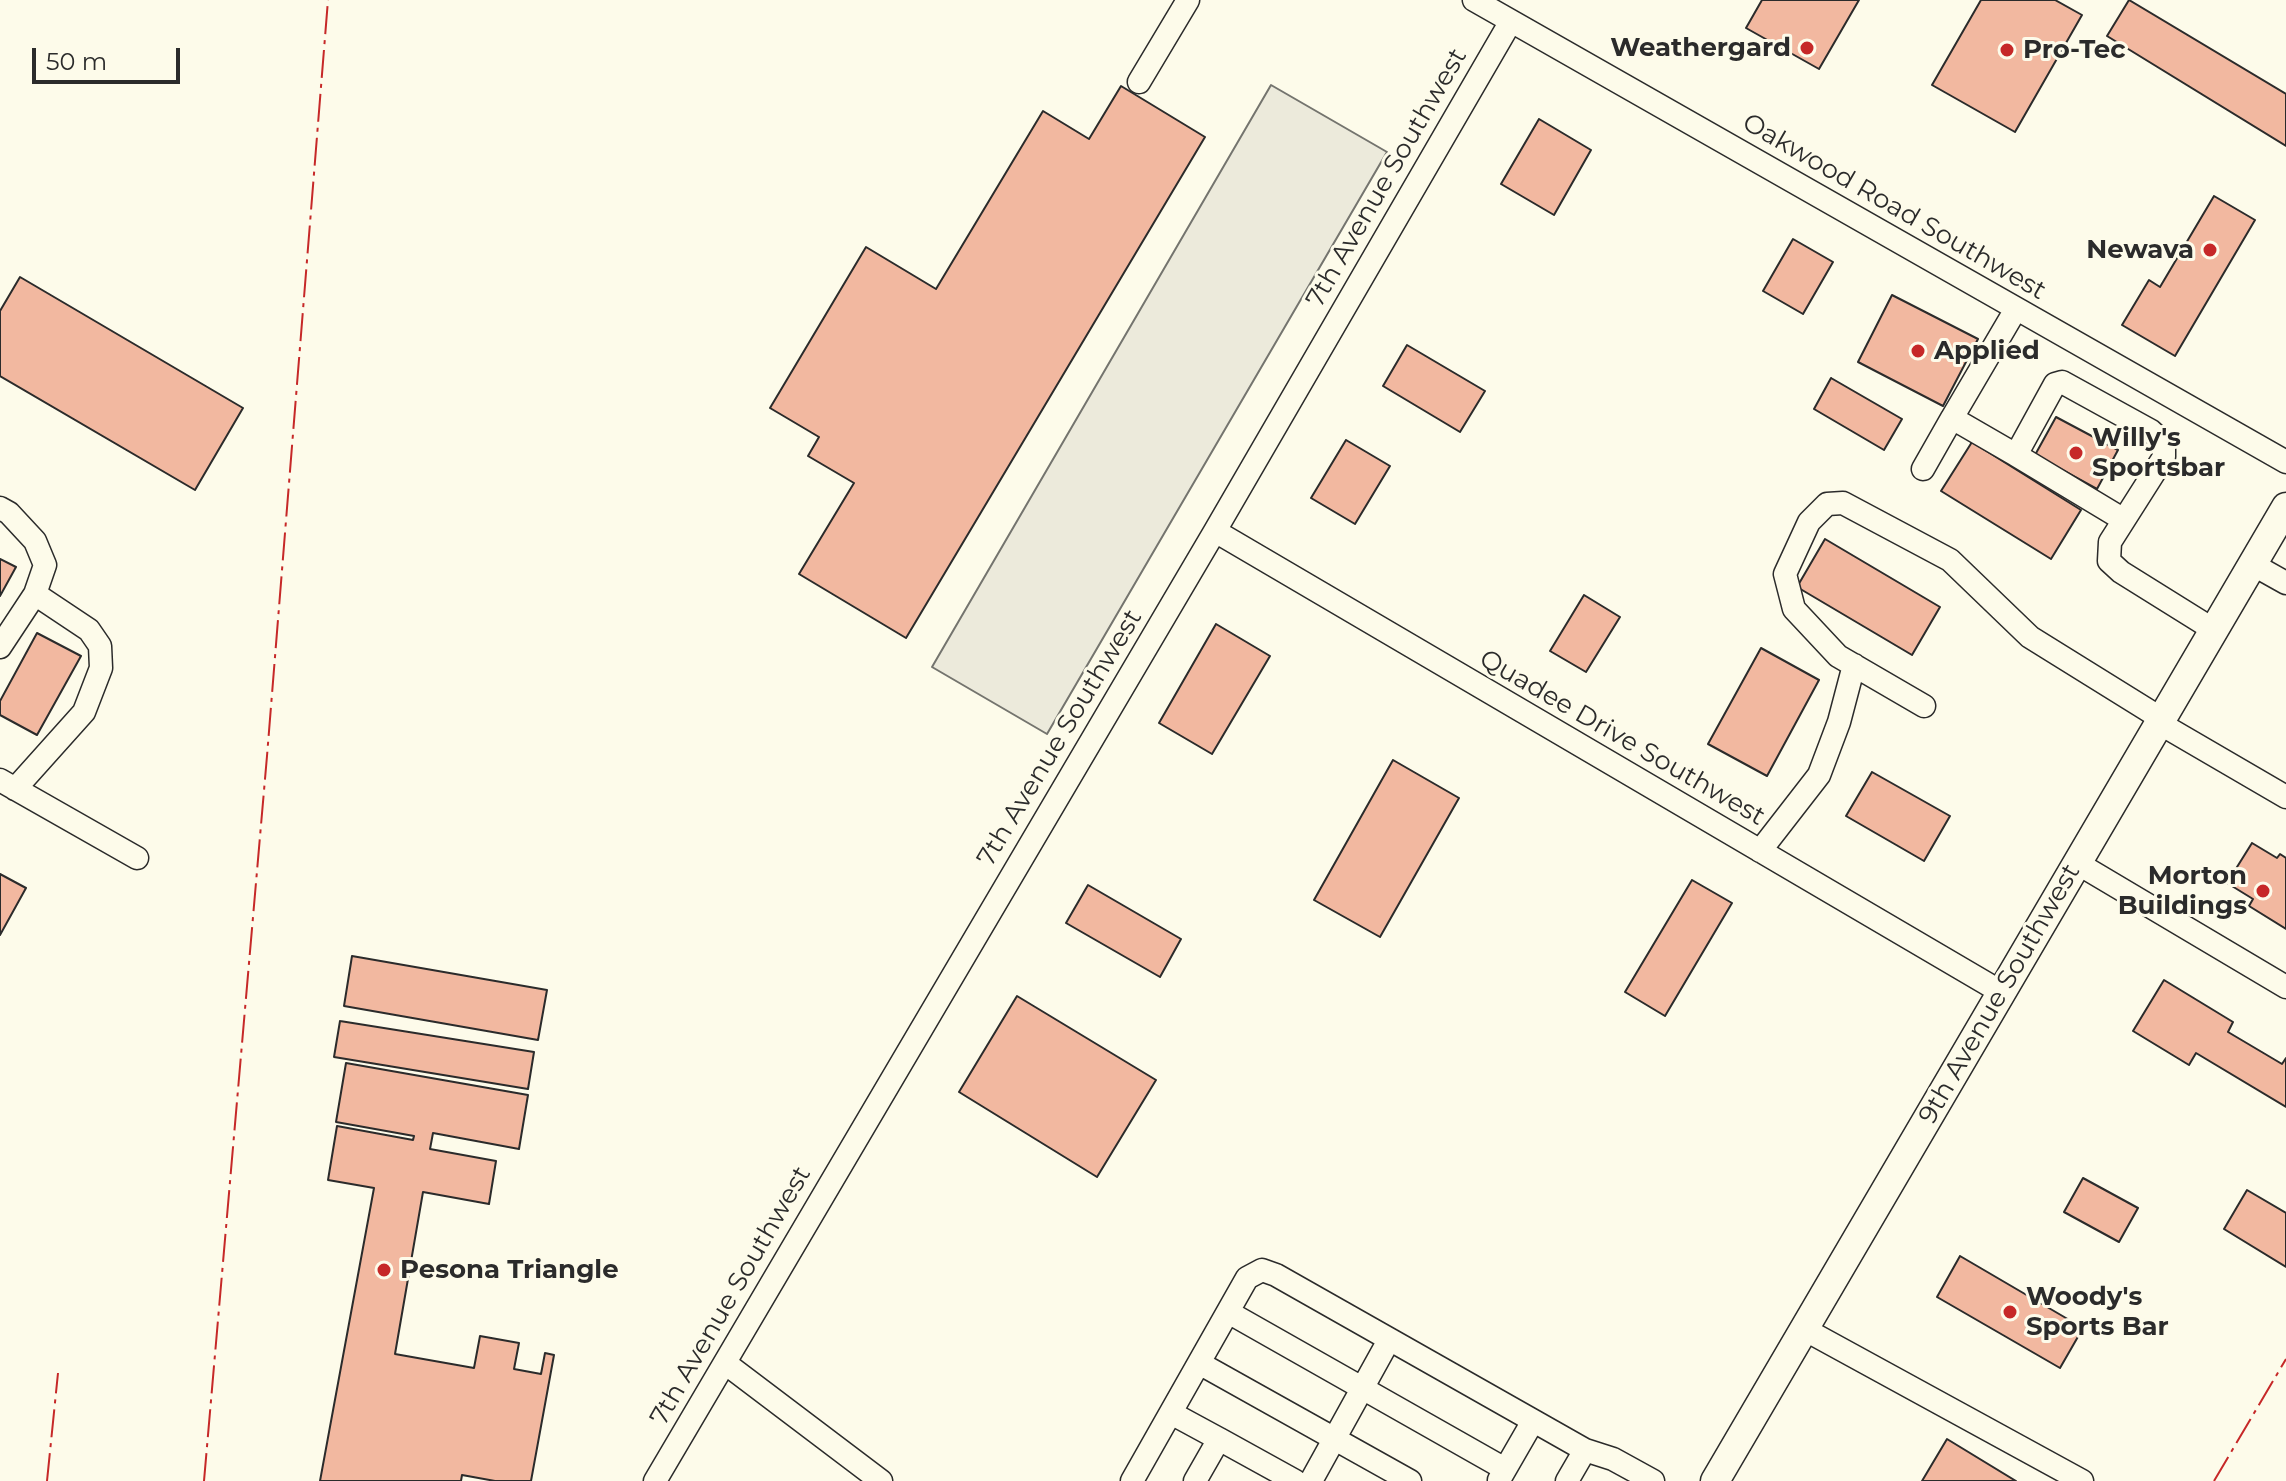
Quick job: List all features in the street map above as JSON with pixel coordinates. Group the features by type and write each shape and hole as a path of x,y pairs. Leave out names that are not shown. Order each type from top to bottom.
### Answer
{"main road":[{"name":"9th Avenue Southwest","path":"1715,1481 2286,507"}],"street":[{"path":"1139,82 1188,0"},
{"name":"Oakwood Road Southwest","path":"1474,0 2286,462"},
{"name":"7th Avenue Southwest","path":"655,1481 1215,531 1511,21"},
{"path":"1923,469 2016,309"},
{"path":"2016,455 2055,384 2062,382 2151,431 2164,443 2164,457 2110,542 2109,561 2121,572 2214,630"},
{"path":"1952,418 2124,520"},
{"path":"1924,706 1838,656 1794,609 1785,574 1809,522 1827,504 1843,503 1950,560 2030,637 2286,797"},
{"path":"0,508 9,513 35,541 45,565 35,594 0,647"},
{"name":"Quadee Drive Southwest","path":"1215,531 2001,992"},
{"path":"2252,564 2286,583"},
{"path":"35,594 89,630 100,646 101,668 84,712 7,785 137,858"},
{"path":"1760,851 1819,775 1839,722 1854,665"},
{"path":"2077,863 2286,987"},
{"path":"1132,1481 1247,1278 1262,1270 1276,1275 1585,1450 1613,1459 1653,1481"},
{"path":"1228,1312 1502,1475 1533,1421"},
{"path":"1804,1329 2082,1481"},
{"path":"1311,1481 1389,1340"},
{"path":"725,1363 881,1481"},
{"path":"1199,1363 1410,1481"},
{"path":"1171,1413 1295,1481"},
{"path":"1195,1481 1219,1439"},
{"path":"1567,1481 1585,1450"}],"shaded area":[{"path":"1271,85 1387,152 1047,734 932,667"}],"building":[{"name":"Weathergard","path":"1762,0 1859,0 1819,69 1746,28"},
{"name":"Pro-Tec","path":"1981,0 2055,0 2082,15 2015,132 1932,85"},
{"path":"2129,0 2286,94 2286,146 2107,36"},
{"path":"1121,86 1205,137 906,638 799,574 854,483 808,456 819,437 770,408 866,247 936,289 1043,111 1089,139"},
{"path":"1539,119 1591,150 1554,215 1501,184"},
{"name":"Newava","path":"2214,196 2255,220 2175,356 2122,325 2149,280 2160,287"},
{"path":"1793,239 1833,262 1803,314 1763,291"},
{"path":"20,277 243,408 195,490 0,376 0,311"},
{"name":"Applied","path":"1892,295 1978,339 1943,406 1858,362"},
{"path":"1407,345 1485,391 1460,432 1383,386"},
{"path":"1831,378 1902,419 1884,450 1814,409"},
{"name":"Willy's Sportsbar","path":"2056,417 2118,450 2097,489 2035,455"},
{"path":"1346,440 1390,466 1355,524 1311,498"},
{"path":"1972,442 2081,510 2051,559 1941,491"},
{"path":"1825,539 1940,607 1912,655 1797,587"},
{"path":"0,559 16,567 0,596"},
{"path":"1584,595 1620,617 1586,672 1550,651"},
{"path":"1216,624 1270,656 1212,754 1159,723"},
{"path":"37,633 81,656 37,735 0,715 0,701"},
{"path":"1761,648 1819,680 1767,776 1708,744"},
{"path":"1393,760 1459,798 1380,937 1314,900"},
{"path":"1872,772 1950,816 1924,861 1846,816"},
{"name":"Morton Buildings","path":"2252,843 2277,858 2280,854 2286,858 2286,929 2249,906 2253,899 2227,883"},
{"path":"0,874 26,888 0,935"},
{"path":"1692,880 1732,903 1665,1016 1625,992"},
{"path":"1088,885 1181,939 1160,977 1066,923"},
{"path":"352,956 547,990 538,1040 344,1006"},
{"path":"2164,980 2233,1022 2228,1032 2282,1064 2286,1058 2286,1107 2196,1053 2189,1065 2133,1031"},
{"path":"1017,996 1156,1080 1097,1177 959,1092"},
{"path":"340,1021 534,1052 528,1089 334,1057"},
{"name":"Pesona Triangle","path":"346,1063 528,1095 519,1149 433,1133 430,1149 496,1161 489,1204 423,1192 395,1354 474,1368 480,1336 519,1343 514,1369 541,1374 545,1353 554,1355 531,1481 495,1481 462,1475 461,1481 320,1481 374,1188 328,1180 337,1126 413,1140 414,1136 336,1122"},
{"path":"2083,1178 2138,1208 2119,1242 2064,1212"},
{"path":"2247,1190 2286,1213 2286,1267 2224,1229"},
{"name":"Woody's Sports Bar","path":"1960,1256 2083,1328 2060,1368 1937,1297"},
{"path":"1947,1439 2016,1481 1922,1481"}],"power":[{"path":"204,1481 328,0"},
{"path":"2214,1481 2286,1359"},
{"path":"47,1481 58,1373"}],"place":[{"name":"Weathergard","path":"1807,48"},
{"name":"Pro-Tec","path":"2007,50"},
{"name":"Newava","path":"2210,250"},
{"name":"Applied","path":"1918,351"},
{"name":"Willy's Sportsbar","path":"2076,453"},
{"name":"Morton Buildings","path":"2263,891"},
{"name":"Pesona Triangle","path":"384,1270"},
{"name":"Woody's Sports Bar","path":"2010,1312"}]}
